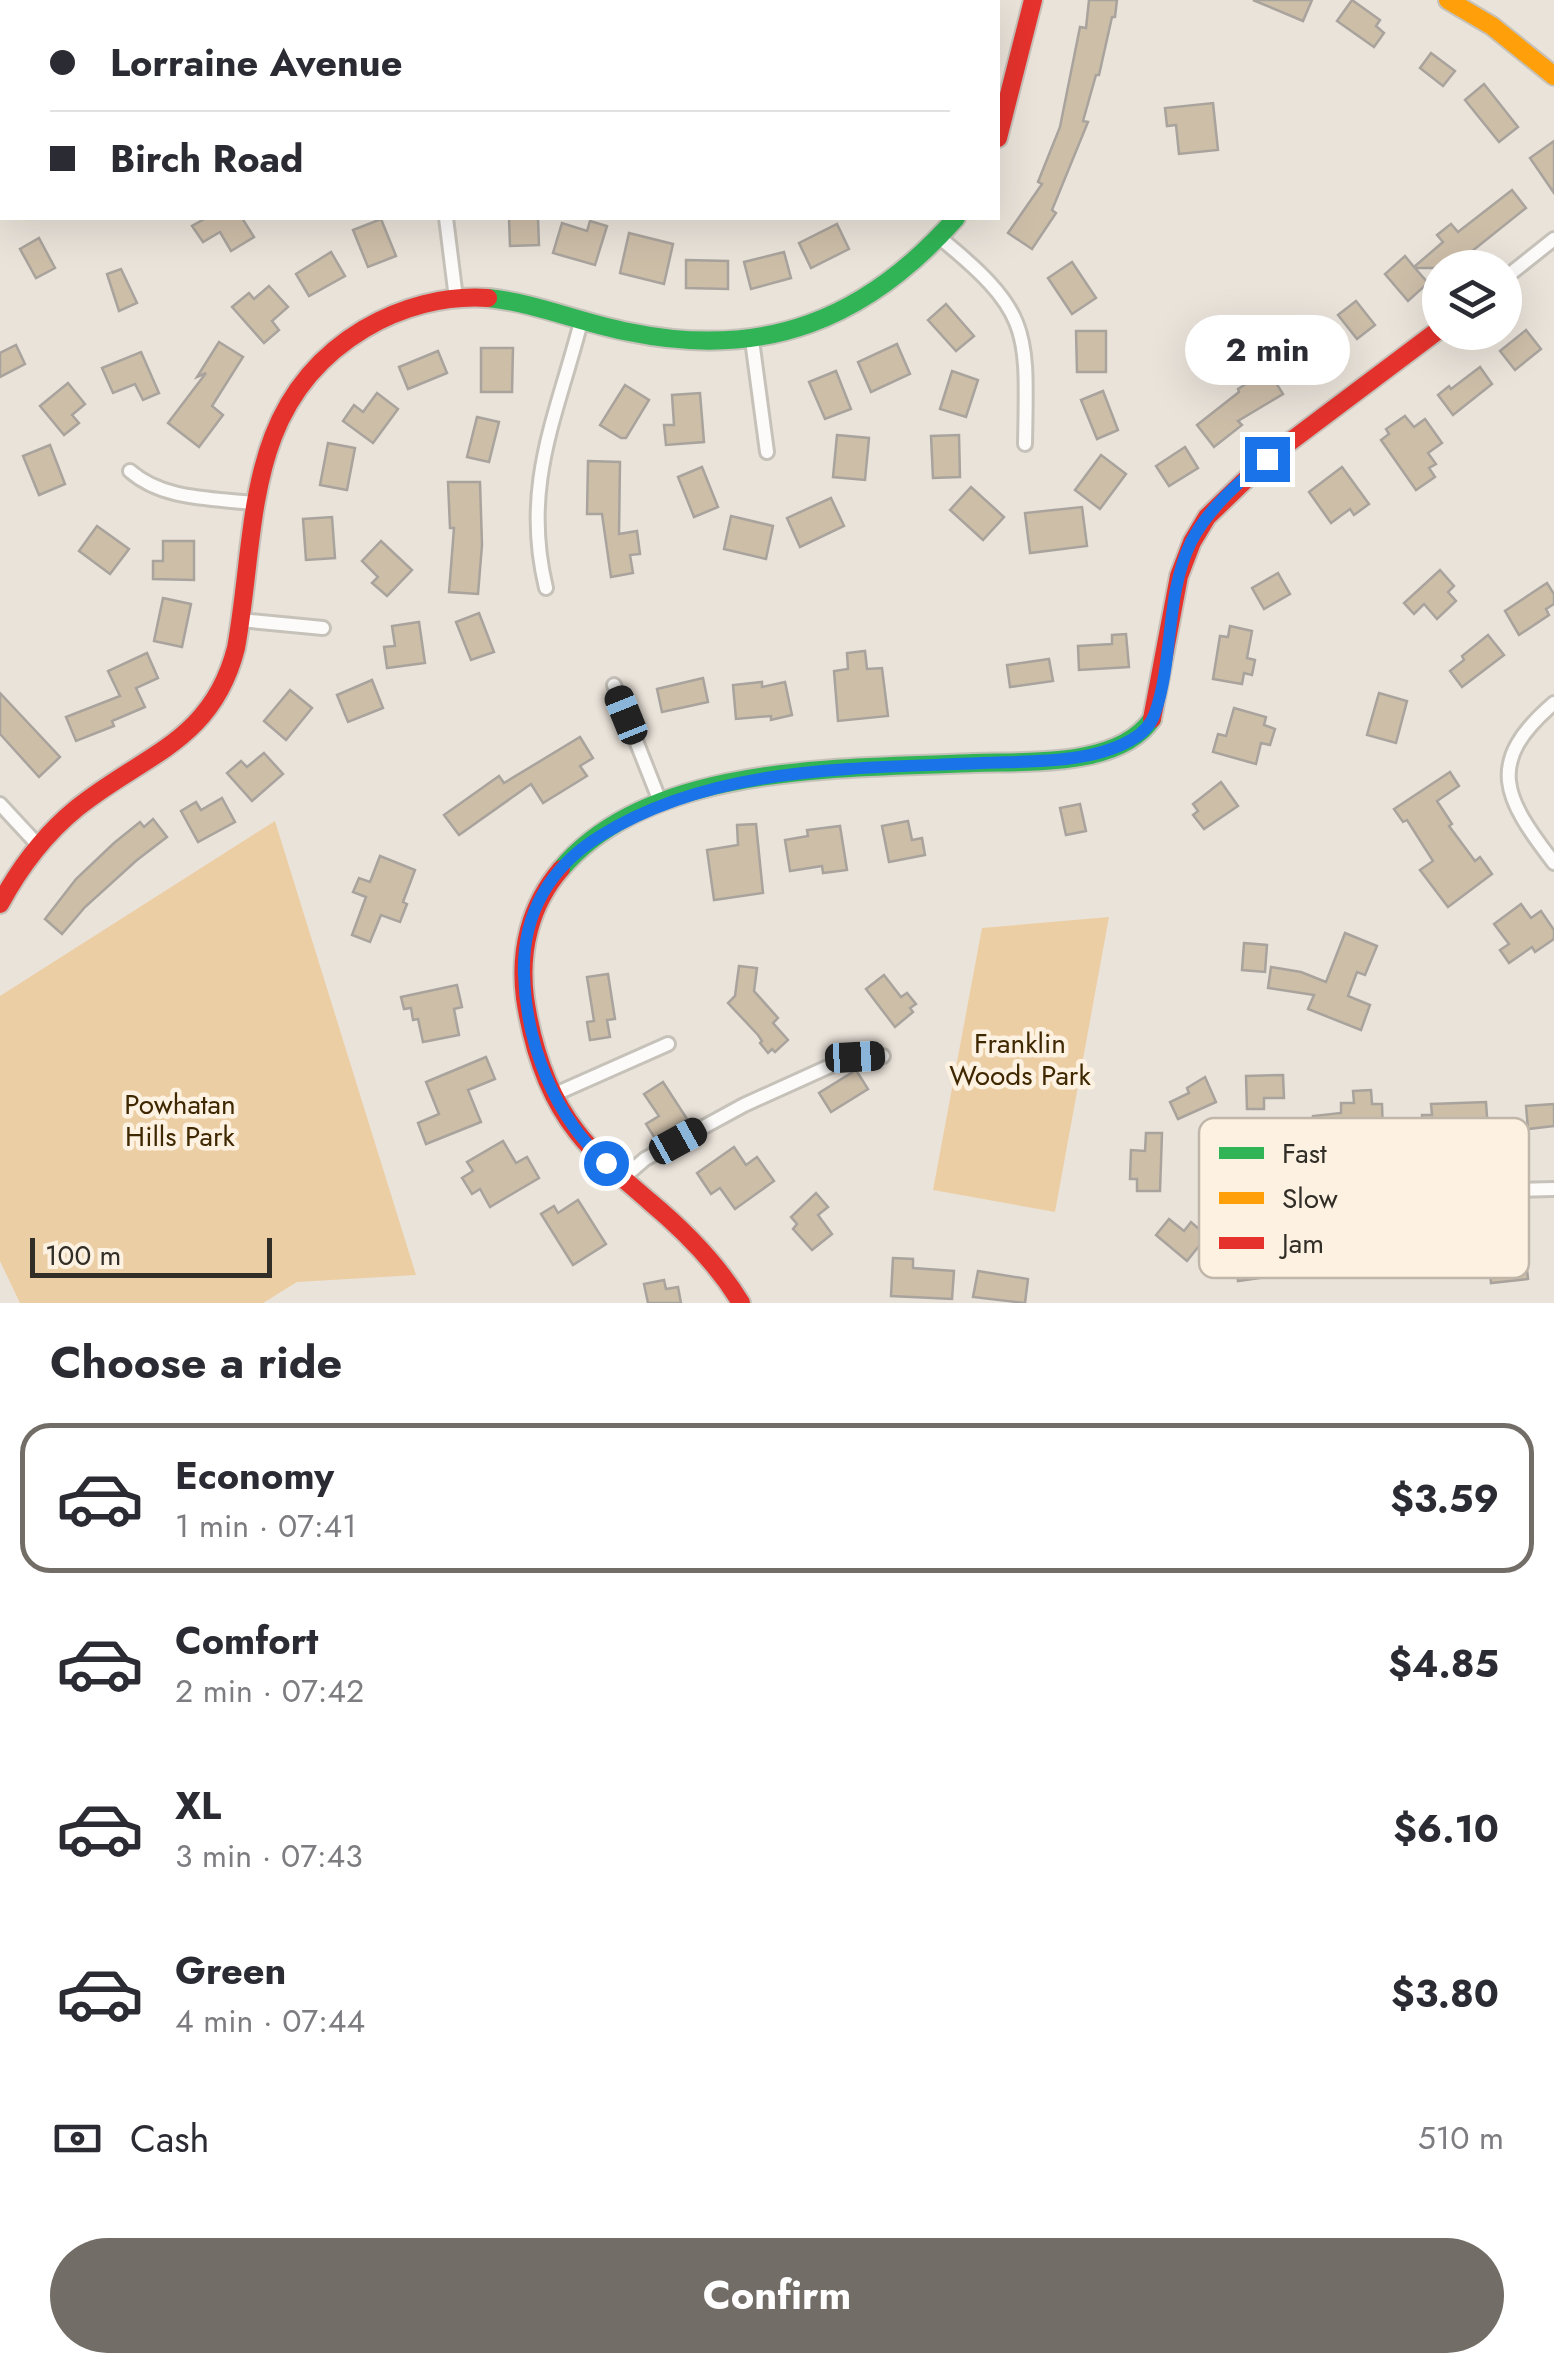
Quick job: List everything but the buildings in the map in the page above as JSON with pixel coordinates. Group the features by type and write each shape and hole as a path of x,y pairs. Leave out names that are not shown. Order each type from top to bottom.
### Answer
{"street":[{"path":"1000,130 1033,0"},
{"path":"1448,0 1492,26 1554,76"},
{"path":"446,220 456,298"},
{"path":"0,904 38,845 89,799 162,756 194,730 224,684 238,646 258,474 274,428 298,388 330,354 379,320 456,298 506,298 666,340 752,340 796,330 862,302 892,283 954,220"},
{"path":"940,238 999,291 1020,328 1026,365 1026,444"},
{"path":"1522,264 1554,239"},
{"path":"546,588 537,552 537,484 582,318"},
{"path":"752,340 766,452"},
{"path":"741,1303 700,1248 589,1148 554,1095 530,1024 524,948 536,904 556,872 615,826 662,804 756,779 857,768 1046,759 1116,747 1140,735 1155,713 1180,576 1192,542 1208,517 1267,459 1422,343"},
{"path":"130,471 155,488 171,493 253,504"},
{"path":"240,620 323,628"},
{"path":"614,686 662,804"},
{"path":"1554,704 1516,741 1508,765 1518,810 1554,863"},
{"path":"0,804 38,845"},
{"path":"554,1095 668,1044"},
{"path":"622,1178 645,1159 744,1105 839,1062 883,1056"},
{"path":"1529,1190 1554,1189"}],"green space":[{"name":"Powhatan Hills Park","path":"275,821 416,1275 297,1282 263,1303 20,1303 0,1261 0,996"},
{"name":"Franklin Woods Park","path":"1109,917 1055,1212 933,1190 982,928"}],"traffic: fast":[{"path":"488,298 629,332 678,339 724,340 768,335 809,324 849,306 886,283 954,220"},
{"path":"561,869 599,834 645,808 697,790 810,771 1070,759 1118,746 1137,735 1152,719"}],"traffic: slow":[{"path":"1448,0 1492,26 1554,76"}],"traffic: jam":[{"path":"1000,130 1033,0"},
{"path":"0,904 34,852 65,818 193,726 225,680 236,648 262,471 276,430 296,393 324,359 378,321 440,301 488,298"},
{"path":"1152,719 1179,576 1207,517 1267,459 1422,343"},
{"path":"561,869 534,913 524,963 528,1016 549,1085 585,1142 688,1236 722,1274 741,1303"}],"route":[{"path":"606,1163 566,1118 541,1062 530,1024 524,948 536,904 556,872 615,826 662,804 740,782 857,768 1046,759 1104,751 1133,740 1155,713 1175,594 1192,542 1223,499 1267,459"}]}
